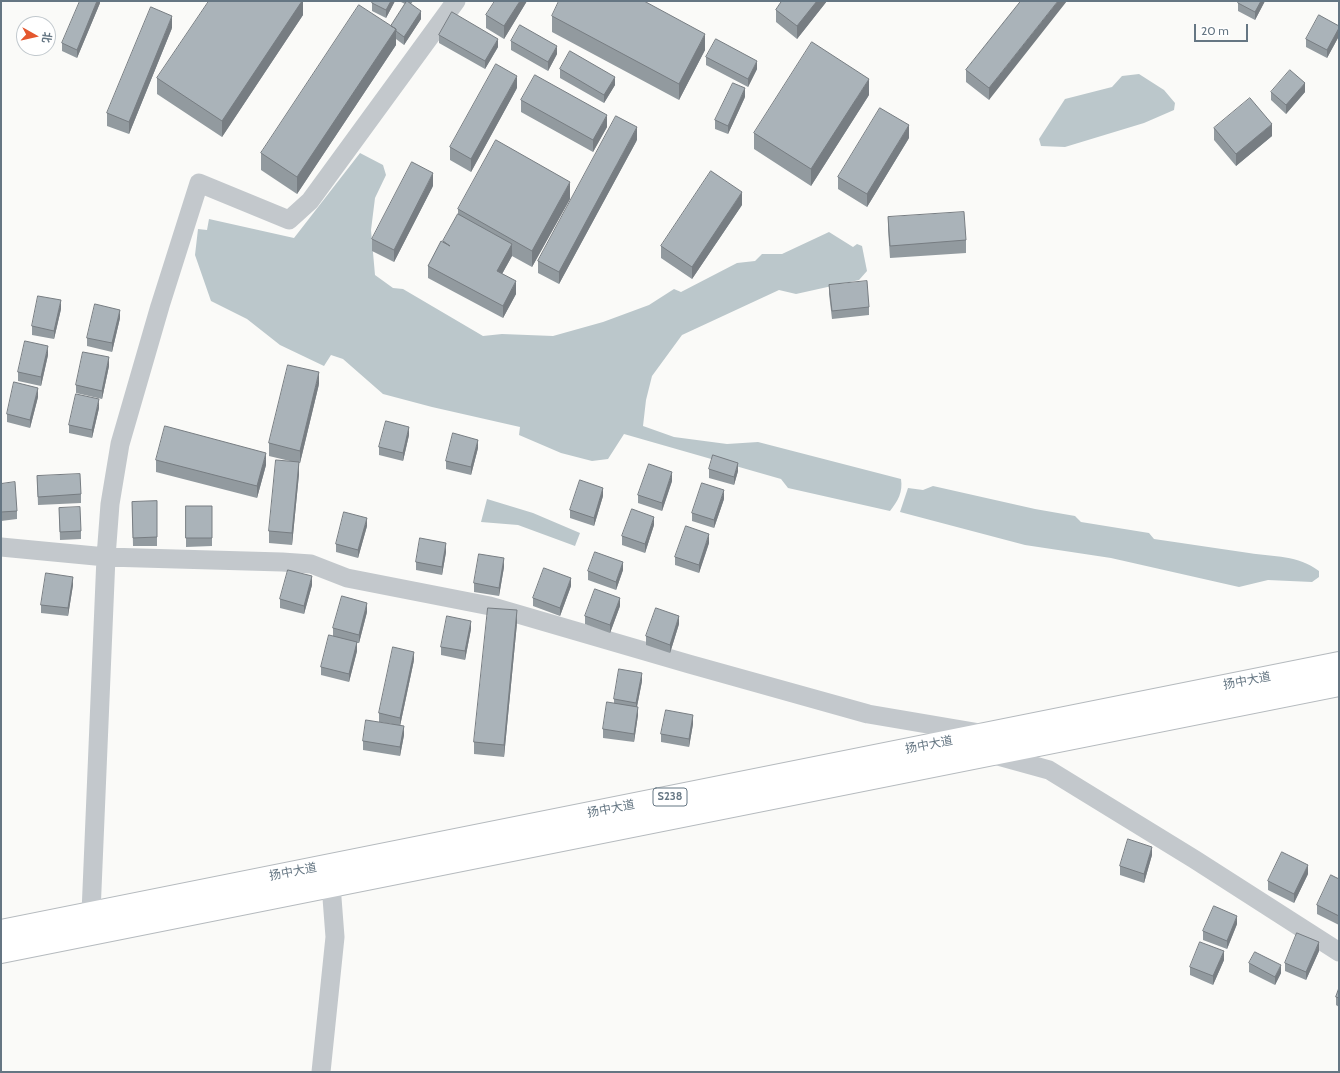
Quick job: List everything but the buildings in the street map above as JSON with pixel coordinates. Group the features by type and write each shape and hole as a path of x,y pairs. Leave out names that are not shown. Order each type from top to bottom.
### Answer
{"main road":[{"name":"扬中大道","path":"1,952 92,924 330,865 1339,663"},
{"name":"扬中大道","path":"1,931 92,924 331,887 1339,685"}],"street":[{"path":"92,924 106,556 110,504 120,444 198,183 289,220 310,201 456,1"},
{"path":"1,547 106,556 311,564 346,578 490,606 868,714 985,734 992,755 1049,770 1194,859 1339,952"},
{"path":"321,1072 335,937 330,865"}],"shaded area":[{"path":"1139,74 1164,90 1175,103 1174,110 1144,123 1065,147 1041,146 1039,139 1065,99 1112,87 1122,76"},
{"path":"360,153 383,165 386,175 375,198 371,230 375,275 393,288 403,289 483,336 502,334 553,336 603,322 649,305 674,289 681,292 737,263 755,261 762,254 782,254 829,232 853,247 857,244 862,246 867,271 859,280 796,294 779,290 682,335 652,376 646,400 643,426 674,437 727,444 758,442 901,479 901,492 895,504 890,511 788,488 781,479 624,434 608,459 592,461 561,453 519,435 520,427 383,394 343,359 331,355 324,366 280,345 247,319 211,301 195,255 198,229 207,230 209,219 294,238"},
{"path":"933,486 1035,509 1075,516 1081,522 1149,533 1154,539 1294,559 1319,571 1319,577 1312,582 1268,580 1239,587 1111,558 1025,545 900,512 908,488 923,490"},
{"path":"487,499 533,513 580,533 575,546 518,525 481,522"}]}
